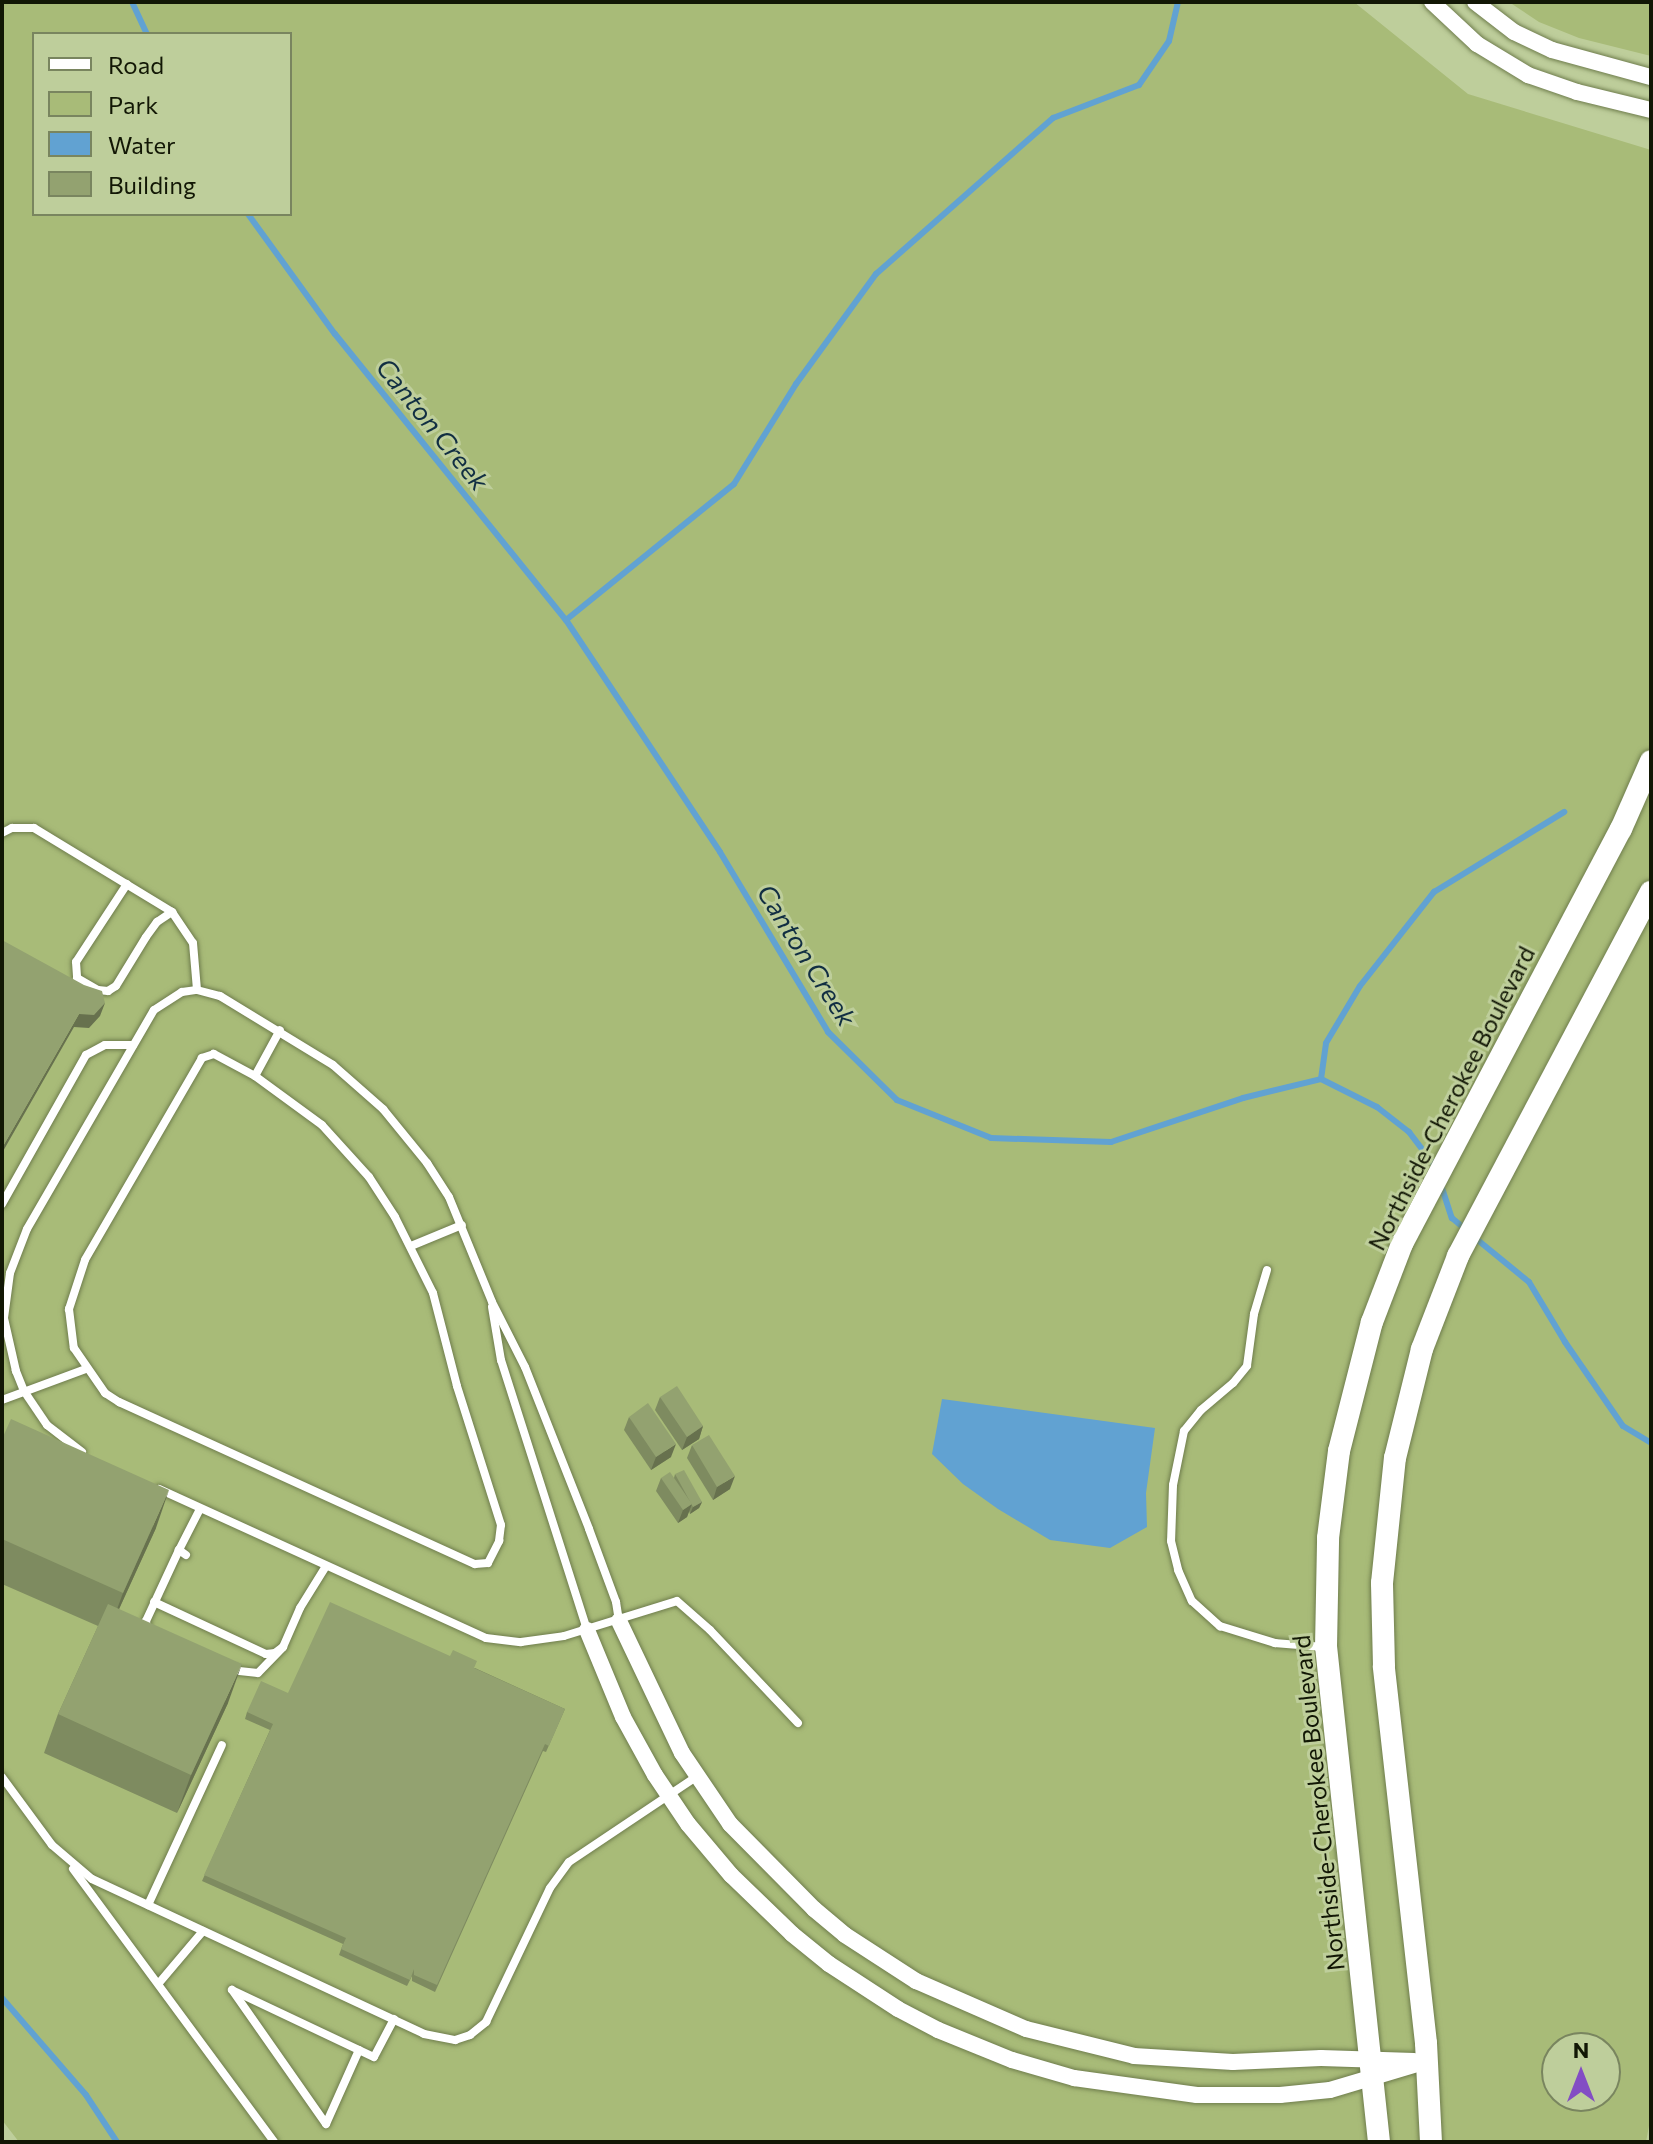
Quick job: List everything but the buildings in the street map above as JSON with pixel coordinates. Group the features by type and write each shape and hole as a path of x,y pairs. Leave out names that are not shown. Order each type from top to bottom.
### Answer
{"street":[{"path":"1432,2 1477,44 1528,75 1577,92 1651,110"},
{"path":"1475,2 1514,32 1552,50 1651,77"},
{"name":"Northside-Cherokee Boulevard","path":"1379,2142 1326,1647 1332,1495 1350,1401 1372,1322 1420,1204 1621,829 1651,761"},
{"path":"1431,2142 1427,2061 1387,1709 1382,1624 1384,1553 1395,1458 1422,1349 1458,1256 1651,892"},
{"path":"619,1621 659,1712 696,1777 758,1856 845,1935 916,1981 990,2016 1059,2040 1165,2059 1372,2069 1427,2061"},
{"path":"587,1630 623,1717 668,1795 731,1875 792,1934 898,2009 981,2048 1074,2078 1182,2094 1280,2095 1330,2090 1372,2069"}],"lane":[{"path":"2,833 12,828 34,828 172,912 193,943 197,990"},
{"path":"127,884 76,962 77,978 98,990 108,991 116,986 151,929 172,912"},
{"path":"97,1461 47,1425 24,1391 7,1344 3,1318 4,1282 27,1229 154,1010 167,999 197,990 220,996 333,1065 383,1109 427,1163 462,1225 492,1302 525,1367 595,1543 616,1602 619,1621"},
{"path":"255,1076 280,1030"},
{"path":"2,1204 86,1055 105,1045 133,1045"},
{"path":"205,1054 214,1054 255,1076 322,1125 342,1146 369,1177 411,1246 433,1293 457,1386 501,1525 499,1541 488,1563 475,1564 119,1402 105,1393 74,1348 69,1328 72,1291 85,1260 205,1054"},
{"path":"411,1246 462,1225"},
{"path":"1267,1270 1254,1314 1247,1366 1233,1383 1201,1410 1184,1431 1173,1485 1171,1541 1178,1570 1192,1601 1220,1626 1275,1643 1326,1647"},
{"path":"492,1302 501,1360 587,1630"},
{"path":"2,1400 86,1369"},
{"path":"149,1485 486,1638 536,1641 619,1621 677,1601 710,1630 798,1723"},
{"path":"159,1638 146,1628 154,1602 182,1552 200,1509"},
{"path":"221,1666 239,1673 258,1673 283,1647 300,1608 326,1566"},
{"path":"154,1602 266,1654 283,1647"},
{"path":"148,1905 222,1745"},
{"path":"2,1777 159,1983 274,2142"},
{"path":"65,1858 92,1879 394,2019 446,2040 463,2039 477,2030 495,2007 563,1869 585,1848 696,1777"},
{"path":"159,1983 203,1931"},
{"path":"359,2050 326,2124 232,1990 374,2057 394,2019"}],"green space":[{"path":"2,2 1354,2 1468,94 1651,150 1651,2115 1646,2142 19,2142 2,2120"},
{"path":"1509,2 1651,2 1651,56 1579,38 1539,22"}],"water":[{"path":"942,1399 1155,1428 1146,1493 1147,1527 1110,1548 1050,1540 998,1509 963,1484 932,1454"}],"waterway":[{"name":"Canton Creek","path":"132,2 146,32"},
{"path":"566,620 734,484 796,384 876,274 1053,118 1139,85 1169,41 1178,2"},
{"name":"Canton Creek","path":"249,216 335,334 566,620 720,852 828,1032 897,1100 991,1138 1111,1142 1243,1098 1321,1079 1377,1107 1409,1132 1435,1166"},
{"path":"1321,1079 1326,1043 1360,986 1434,892 1564,812"},
{"name":"Canton Creek","path":"1441,1185 1452,1218 1465,1229"},
{"name":"Canton Creek","path":"1474,1237 1529,1282 1565,1342 1623,1426 1651,1443"},
{"path":"2,1998 86,2095 117,2142"}]}
